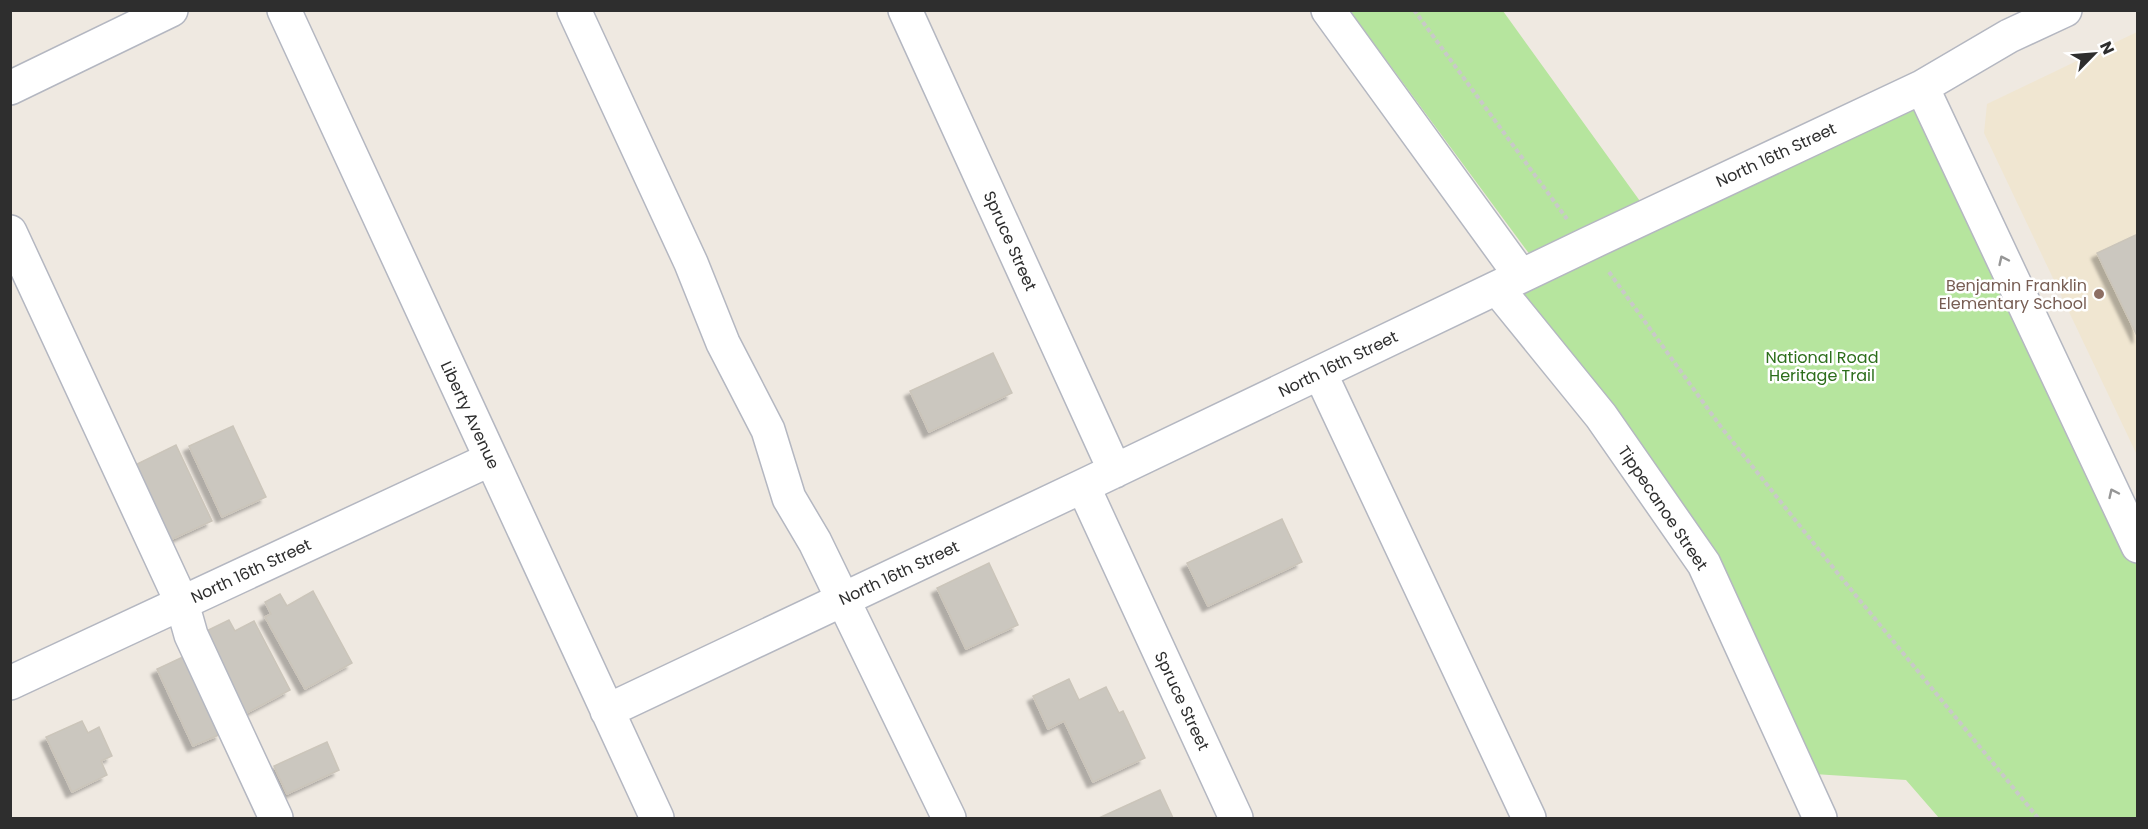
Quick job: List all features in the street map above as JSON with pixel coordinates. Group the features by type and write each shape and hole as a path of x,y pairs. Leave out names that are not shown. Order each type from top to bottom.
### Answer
{"street":[{"path":"10,88 171,10"},
{"name":"Liberty Avenue","path":"284,10 657,819"},
{"path":"574,10 691,263 723,343 768,430 789,498 815,543 911,736 949,819"},
{"name":"Spruce Street","path":"905,10 1115,471"},
{"name":"Tippecanoe Street","path":"1328,10 1509,282 1704,564 1820,819"},
{"name":"North 16th Street","path":"607,711 1922,87 2048,14"},
{"path":"1922,87 2138,546"},
{"path":"10,232 182,603 191,635 276,819"},
{"path":"1320,373 1529,819"},
{"name":"North 16th Street","path":"10,683 491,459"},
{"name":"Spruce Street","path":"1083,486 1236,819"}],"path":[{"path":"1414,10 1561,211"},
{"path":"1612,277 1721,427 1834,570 2038,819"}],"shaded area":[{"name":"Benjamin Franklin Elementary School","path":"2137,32 2137,455 1984,133 1987,104"}],"green space":[{"name":"National Road Heritage Trail","path":"1350,11 1503,11 1650,215 1922,87 2137,546 2137,818 1939,818 1906,780 1799,773 1704,564 1497,288 1539,267"}],"building":[{"path":"2138,234 2138,338 2097,253"},
{"path":"993,353 1012,393 929,432 910,391"},
{"path":"233,426 266,497 222,517 189,446"},
{"path":"176,445 212,521 168,541 133,466"},
{"path":"1282,519 1302,562 1208,606 1187,563"},
{"path":"989,563 1018,625 966,649 937,588"},
{"path":"313,591 352,663 305,689 265,617 271,614 265,602 280,594 287,606"},
{"path":"229,620 235,631 254,621 290,690 239,717 196,636"},
{"path":"185,656 221,734 193,746 157,669"},
{"path":"1069,679 1079,700 1106,687 1119,713 1123,711 1145,758 1093,782 1064,721 1048,729 1033,696"},
{"path":"82,721 88,733 99,727 112,756 101,761 107,775 72,792 46,737"},
{"path":"327,742 339,770 287,794 274,766"},
{"path":"1160,790 1173,818 1099,818"}],"place":[{"name":"Benjamin Franklin Elementary School","path":"2099,294"}]}
